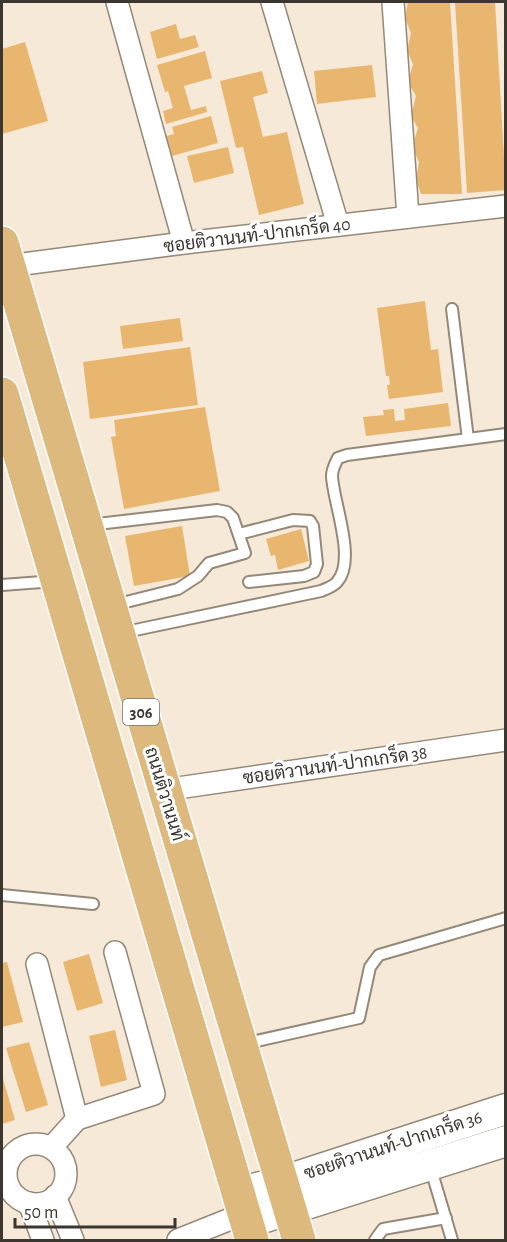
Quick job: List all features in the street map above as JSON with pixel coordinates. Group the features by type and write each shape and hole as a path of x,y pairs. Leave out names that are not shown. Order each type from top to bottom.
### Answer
{"main road":[{"name":"ถนนติวานนท์","path":"5,255 12,315 86,526 299,1240"},
{"name":"306","path":"2,394 244,1218"}],"street":[{"path":"117,2 184,243"},
{"path":"272,2 338,225"},
{"path":"393,2 408,217"},
{"name":"ซอยติวานนท์-ปากเกร็ด 40","path":"5,255 184,243 506,206"},
{"name":"ซอยติวานนท์-ปากเกร็ด 38","path":"164,790 506,740"},
{"path":"51,1148 77,1119 154,1095 115,952"},
{"path":"37,964 77,1119"},
{"name":"ซอยติวานนท์-ปากเกร็ด 36","path":"285,1195 506,1109"},
{"name":"ซอยติวานนท์-ปากเกร็ด 36","path":"285,1195 430,1165 506,1141"},
{"path":"33,1144 51,1148 58,1154 65,1171 65,1180 56,1196 48,1202 29,1203 5,1191 7,1168 16,1152 33,1144"},
{"path":"178,1240 244,1218 285,1195"},
{"path":"56,1196 73,1240"},
{"path":"29,1203 43,1240"}],"lane":[{"path":"452,309 468,439"},
{"path":"114,620 321,591 337,583 345,568 340,518 332,476 333,466 338,458 506,434"},
{"path":"86,526 217,510 227,512 233,518 245,553 209,563 198,576 178,589 114,620"},
{"path":"239,534 293,520 310,520 313,526 317,564 314,572 304,576 249,582"},
{"path":"2,585 57,581"},
{"path":"2,895 93,904"},
{"path":"240,1044 359,1018 370,967 379,955 506,918"},
{"path":"430,1165 452,1240"},
{"path":"375,1240 383,1229 446,1218"}],"building":[{"path":"408,2 450,2 462,194 421,194 416,180 419,162 412,147 418,128 411,116 416,96 408,82 413,64 407,51 411,33 405,18"},
{"path":"455,2 495,2 506,190 467,193"},
{"path":"176,24 180,39 195,35 199,47 157,59 150,32"},
{"path":"25,42 48,121 2,134 2,49"},
{"path":"205,51 212,78 184,86 191,110 206,106 207,112 166,124 163,111 173,108 168,91 165,92 157,65"},
{"path":"372,65 376,97 317,104 314,71"},
{"path":"262,71 268,93 253,97 263,137 287,132 304,204 259,215 243,147 236,148 220,81"},
{"path":"211,116 218,143 172,156 166,136 174,134 172,127"},
{"path":"228,147 234,173 194,183 187,156"},
{"path":"425,301 431,350 438,349 443,392 389,399 387,385 390,385 389,376 386,376 377,308"},
{"path":"180,318 183,341 123,349 120,326"},
{"path":"190,347 198,405 90,419 83,362"},
{"path":"448,403 451,426 366,436 363,417 384,415 383,410 394,409 395,421 405,420 404,409"},
{"path":"205,407 220,491 124,509 111,437 116,436 114,420"},
{"path":"182,526 190,576 134,586 125,536"},
{"path":"301,529 309,561 278,570 275,555 271,556 266,539"},
{"path":"89,954 103,1003 77,1011 63,962"},
{"path":"7,962 23,1022 2,1027 2,963"},
{"path":"115,1030 127,1080 101,1087 89,1036"},
{"path":"29,1042 48,1105 26,1112 6,1048"},
{"path":"2,1075 15,1120 2,1124"}]}
